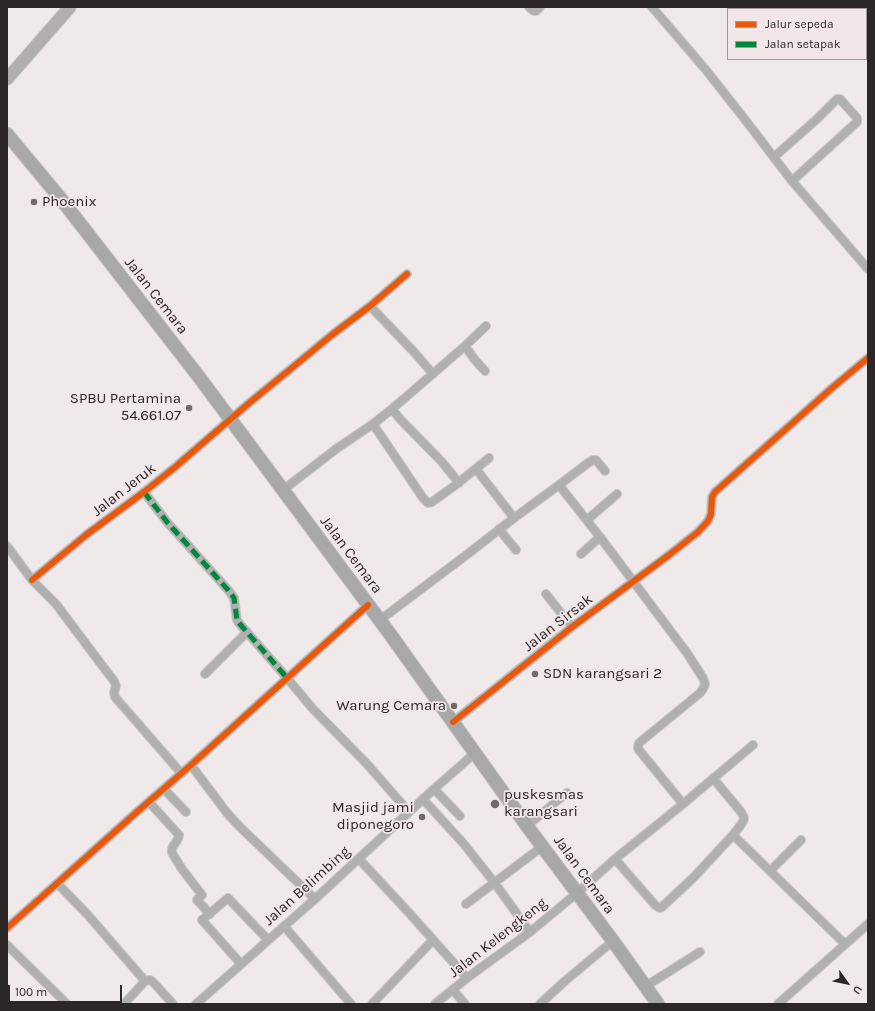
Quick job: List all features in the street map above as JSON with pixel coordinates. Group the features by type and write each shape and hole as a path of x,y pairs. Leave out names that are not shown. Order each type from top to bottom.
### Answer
{"main road":[{"path":"7,79 70,7"},
{"name":"Jalan Cemara","path":"7,134 66,204 199,377 380,620 527,826 658,1004"}],"street":[{"path":"528,7 536,11 540,7"},
{"path":"652,7 706,70 792,180 868,269"},
{"path":"774,157 837,99 840,99 858,118 857,122 792,180"},
{"name":"Jalan Jeruk","path":"32,580 86,535 144,492 248,404 327,339 370,306 406,274"},
{"path":"370,306 433,374"},
{"path":"283,490 336,449 392,409 486,326"},
{"path":"465,346 485,371"},
{"name":"Jalan Sirsak","path":"453,722 572,627 698,532 708,521 711,514 712,497 715,492 868,358"},
{"path":"392,409 442,462 459,483"},
{"path":"373,424 426,502 432,502 459,483 489,458"},
{"path":"380,620 499,529 593,460 596,460 606,471"},
{"path":"476,469 514,518"},
{"path":"559,486 634,581 687,653 703,678 705,684 700,693 639,743 638,748 683,804"},
{"path":"144,492 167,522 229,591 234,598 238,620 247,632 313,709 367,764 409,812"},
{"path":"587,520 617,494"},
{"path":"499,529 516,550"},
{"path":"581,554 600,538"},
{"path":"7,546 32,580 56,604 114,681 116,686 114,692 115,697 181,773"},
{"path":"546,594 572,627"},
{"path":"7,928 191,765 368,605"},
{"path":"205,674 247,632"},
{"name":"Jalan Kelengkeng","path":"435,1004 467,978 530,932 615,859 753,745"},
{"name":"Jalan Belimbing","path":"196,1004 315,899 475,753"},
{"path":"191,765 227,813 315,899"},
{"path":"615,859 655,906 660,908 662,907 694,877 734,834 744,819 741,812 713,778"},
{"path":"164,789 186,812"},
{"path":"434,789 460,816"},
{"path":"527,826 567,793"},
{"path":"423,799 463,843 494,882 530,932"},
{"path":"147,803 179,835 179,839 172,847 171,851 182,869 202,895 197,900 210,914"},
{"path":"734,834 845,944"},
{"path":"770,871 801,840"},
{"path":"466,904 543,846"},
{"path":"359,859 467,978"},
{"path":"57,883 87,914 145,981"},
{"path":"241,964 202,920 228,898 268,940"},
{"path":"778,1004 868,924"},
{"path":"284,926 351,1004"},
{"path":"372,1004 433,940"},
{"path":"540,1004 613,941"},
{"path":"10,949 66,1004"},
{"path":"646,986 700,952"},
{"path":"124,1004 145,981 150,980 173,1004"},
{"path":"453,990 465,1004"}],"marked path":[{"path":"144,492 167,522 229,591 234,598 237,620 287,678"}],"cycle path":[{"path":"32,580 86,535 174,468 248,404 333,334 370,306 407,274"},
{"path":"453,722 572,627 698,532 708,521 711,514 712,497 715,492 868,358"},
{"path":"7,928 191,765 368,605"}],"place":[{"name":"Phoenix","path":"34,202"},
{"name":"SPBU Pertamina 54.661.07","path":"189,408"},
{"name":"SDN karangsari 2","path":"535,674"},
{"name":"Warung Cemara","path":"454,706"},
{"name":"puskesmas karangsari","path":"495,804"},
{"name":"Masjid jami diponegoro","path":"422,817"}]}
